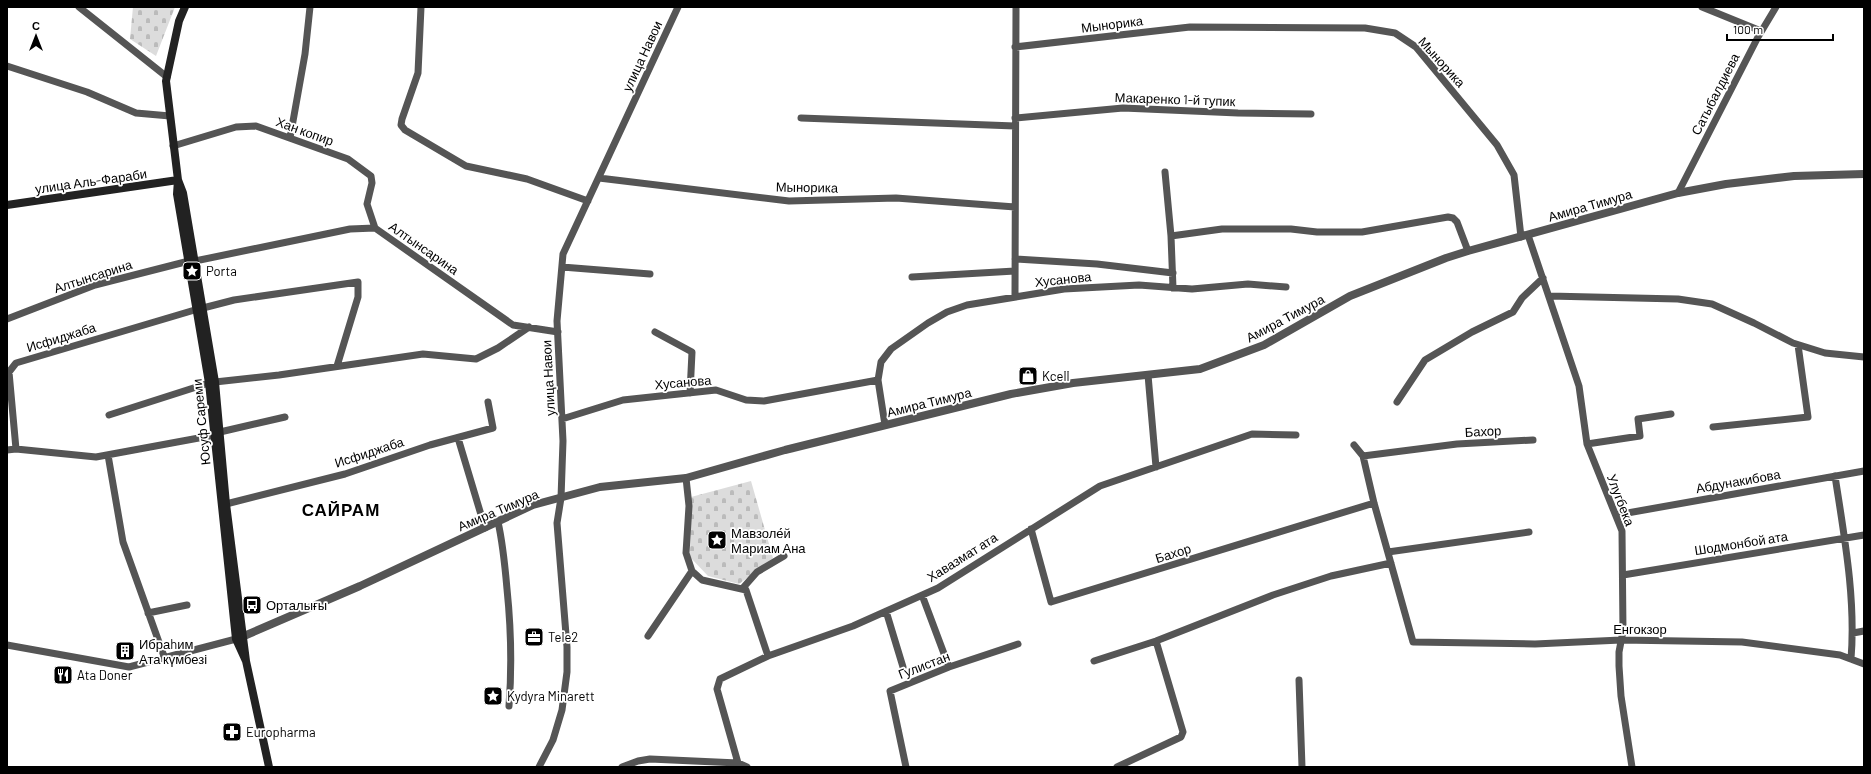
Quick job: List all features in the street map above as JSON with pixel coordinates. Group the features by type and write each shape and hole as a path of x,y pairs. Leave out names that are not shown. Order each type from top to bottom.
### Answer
{"main road":[{"name":"Юсуф Сареми","path":"185,7 179,21 166,81 178,180 183,193 192,261 212,383 240,638"},
{"name":"улица Аль-Фараби","path":"7,204 178,180"},
{"name":"Юсуф Сареми","path":"218,434 240,638 269,767"}],"street":[{"path":"79,7 167,76"},
{"path":"290,138 305,54 310,7"},
{"path":"422,7 418,73 401,125 405,130 466,166 527,179 588,201"},
{"name":"улица Навои","path":"539,767 553,740 562,710 567,672 567,647 558,523 561,498 562,419 558,332 563,254 678,7"},
{"path":"1015,296 1016,7"},
{"path":"1702,7 1761,31"},
{"name":"Сатыбалдиева","path":"1678,193 1761,31 1776,7"},
{"name":"Мынорика","path":"1015,47 1190,27 1365,28 1395,33 1416,47 1497,145 1514,175 1525,236"},
{"path":"7,66 87,92 136,113 170,116"},
{"name":"Макаренко 1-й тупик","path":"1015,118 1123,108 1238,113 1311,114"},
{"path":"801,118 1015,126"},
{"name":"Хан копир","path":"173,146 236,127 256,126 348,159 371,176 372,183 368,204 375,228"},
{"path":"1165,172 1171,236 1173,288"},
{"name":"Амира Тимура","path":"7,645 129,667 165,659 240,638 360,586 533,505 600,487 686,478 785,450 1012,394 1073,383 1200,369 1264,345 1350,296 1446,258 1468,251 1678,193 1726,184 1794,176 1864,174"},
{"name":"Мынорика","path":"599,178 788,201 896,198 1015,207"},
{"path":"1171,236 1222,229 1291,229 1318,232 1362,232 1448,217 1453,218 1457,222 1468,251"},
{"name":"Алтынсарина","path":"7,319 95,285 192,261 350,229 375,228 513,325 558,332"},
{"name":"Улугбека","path":"1525,236 1543,278 1579,386 1586,444 1622,531 1623,631 1619,666 1621,696 1632,767"},
{"path":"1015,259 1097,264 1173,273"},
{"path":"562,266 650,274"},
{"path":"912,277 1015,271"},
{"path":"1397,402 1425,360 1472,332 1513,312 1522,298 1543,278"},
{"name":"Исфиджаба","path":"16,448 9,372 16,363 200,308 234,300 358,282 358,297 337,366"},
{"name":"Хусанова","path":"885,425 878,380 881,362 891,348 928,323 947,312 966,305 1064,289 1139,285 1192,289 1248,284 1286,287"},
{"path":"1549,296 1678,299 1712,304 1798,345 1825,354 1864,357"},
{"path":"109,415 212,383 423,354 476,359 498,348 529,328"},
{"path":"655,332 692,352 690,393"},
{"path":"1713,427 1808,417 1798,345"},
{"path":"1148,375 1156,467"},
{"name":"Хусанова","path":"562,419 623,400 716,390 746,400 764,401 878,380"},
{"name":"Исфиджаба","path":"226,504 345,474 493,428 488,402"},
{"path":"1586,444 1640,436 1638,419 1671,414"},
{"path":"7,450 16,448 96,457 218,434 285,417"},
{"name":"Хавазмат ата","path":"738,763 717,689 720,679 768,656 853,626 938,588 1031,528 1100,486 1252,434 1296,434"},
{"path":"458,438 485,528"},
{"name":"Бахор","path":"1363,456 1457,444 1533,440"},
{"path":"1094,661 1156,640 1273,595 1332,576 1391,563 1374,503 1363,456 1354,445"},
{"path":"108,455 123,542 165,659"},
{"name":"Абдунакибова","path":"1616,515 1864,471"},
{"path":"1835,476 1844,538 1853,633 1851,659"},
{"path":"686,478 689,506 686,553 692,571 702,580 746,590 768,656"},
{"name":"Бахор","path":"1031,528 1050,602 1374,503"},
{"path":"498,522 503,548 508,604 512,674 510,706"},
{"path":"1388,552 1529,532"},
{"name":"Шодмонбой ата","path":"1623,575 1864,535"},
{"path":"742,589 757,572 784,556"},
{"name":"Енгокзор","path":"1391,563 1413,642 1535,644 1621,640 1742,642 1840,655 1864,664"},
{"path":"648,636 692,571"},
{"path":"922,595 949,667"},
{"path":"148,613 187,605"},
{"path":"886,611 903,667"},
{"path":"1853,633 1864,631"},
{"path":"1117,767 1181,737 1183,732 1156,640"},
{"name":"Гулистан","path":"906,767 890,691 949,667 1018,644"},
{"path":"1298,680 1302,767"},
{"path":"622,767 643,759 738,763 747,767"}],"green space":[{"path":"133,7 175,7 156,56 130,39"},
{"path":"751,481 773,558 739,584 708,576 690,557 691,497"}],"place":[{"name":"Porta","path":"192,271"},
{"name":"Kcell","path":"1028,376"},
{"name":"Мавзоле́й Мариам Ана","path":"717,540"},
{"name":"Орталығы","path":"252,605"},
{"name":"Tele2","path":"534,637"},
{"name":"Ибраhим Ата күмбезі","path":"125,651"},
{"name":"Ata Doner","path":"63,675"},
{"name":"Kydyra Minarett","path":"493,696"},
{"name":"Europharma","path":"232,732"}],"district":[{"name":"САЙРАМ","path":"341,509"}]}
